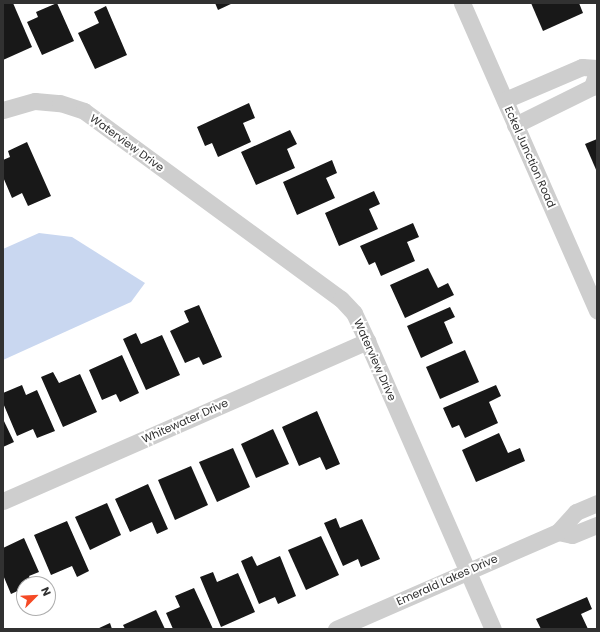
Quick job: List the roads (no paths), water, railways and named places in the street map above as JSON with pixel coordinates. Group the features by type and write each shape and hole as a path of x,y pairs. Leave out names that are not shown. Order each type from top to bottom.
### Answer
{"street":[{"name":"Eckel Junction Road","path":"462,3 597,311"},
{"path":"505,100 582,67 597,68"},
{"path":"515,125 592,87 597,72"},
{"name":"Waterview Drive","path":"3,110 35,101 60,103 84,111 341,299 354,313 367,341 494,629"},
{"name":"Whitewater Drive","path":"3,501 367,341"},
{"name":"Emerald Lakes Drive","path":"336,629 558,532 576,512 597,503"},
{"name":"Emerald Lakes Drive","path":"558,532 572,535 597,525"}],"water":[{"path":"39,233 72,237 145,283 131,302 3,360 3,249"}]}
